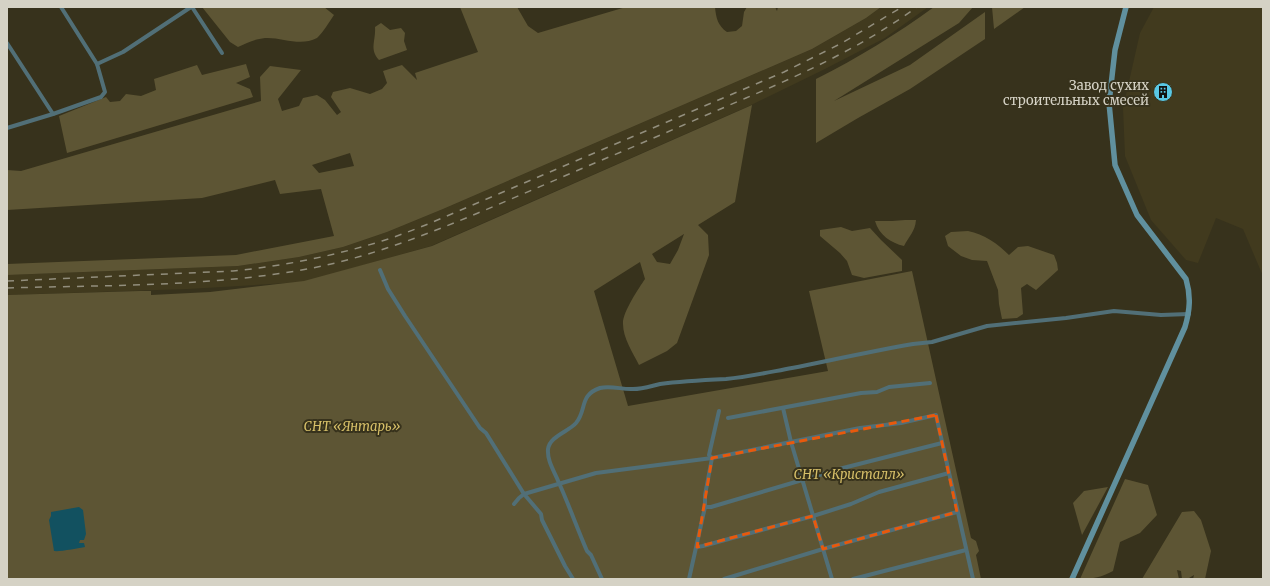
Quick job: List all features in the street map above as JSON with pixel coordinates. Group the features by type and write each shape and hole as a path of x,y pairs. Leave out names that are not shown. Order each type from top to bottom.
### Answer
{"main road":[{"path":"1072,579 1185,327 1188,314 1189,291 1186,279 1137,215 1116,165 1109,103 1114,50 1126,7"}],"street":[{"path":"97,64 123,52 192,7 222,53"},
{"path":"7,128 101,97 105,92 97,64 63,8"},
{"path":"7,43 53,114"},
{"path":"380,270 388,289 405,316 480,428 486,433 524,494 541,514 542,520 564,566 573,579"},
{"path":"602,579 591,555 587,551 550,465 548,448 551,442 575,424 581,416 583,406 591,392 601,388 615,387 632,390 659,384 709,379 727,379 879,350 932,342 987,326 1066,318 1114,311 1162,315 1188,314"},
{"path":"728,418 861,393 877,392 889,387 930,383"},
{"path":"783,408 791,442 832,579"},
{"path":"689,579 705,507 705,495 712,458 709,455 719,411"},
{"path":"514,504 524,494 596,473 712,458 860,428 901,423 936,415 973,579"},
{"path":"705,507 711,507 843,468 942,443"},
{"path":"697,547 813,516 851,504 879,492 949,474"},
{"path":"724,579 823,549 957,512"},
{"path":"853,579 966,550"}],"highlighted area":[{"path":"936,415 957,512 823,549 813,516 697,547 712,458"}],"shaded area":[{"path":"881,7 928,7 885,38 749,106 431,246 304,282 188,289 7,295 7,275 238,266 299,257 343,247 387,232 443,209 812,49 866,18"},
{"path":"1154,7 1263,7 1263,276 1243,229 1216,218 1198,263 1186,260 1151,220 1125,156 1123,108 1140,33"}],"green space":[{"path":"202,7 324,7 334,15 319,36 311,41 298,42 265,38 254,40 238,47 230,42"},
{"path":"460,7 517,7 528,26 538,33 626,7 715,7 718,21 721,27 727,32 736,31 742,26 744,12 747,7 775,7 777,11 778,7 881,7 866,18 812,49 443,209 387,232 343,247 299,257 238,266 7,275 7,264 236,255 334,236 321,189 280,194 275,180 202,198 7,210 7,170 21,171 261,101 260,77 270,66 301,70 278,99 282,111 299,106 303,98 317,95 325,100 337,115 341,112 331,97 333,92 350,88 370,94 382,89 387,83 383,71 402,65 417,80 415,73 478,52","holes":["350,153 354,166 319,173 312,165"]},
{"path":"934,7 973,7 959,23 834,101 910,65 985,12 985,39 910,89 816,143 816,79 877,45"},
{"path":"992,7 1025,7 994,29"},
{"path":"381,23 390,30 401,28 405,33 404,41 407,50 379,60 374,52 374,45 375,27"},
{"path":"246,64 250,77 236,83 250,89 253,97 67,153 59,116 106,97 110,102 120,101 126,94 141,96 156,90 154,79 197,65 202,75"},
{"path":"752,105 735,202 698,225 708,235 709,255 677,343 667,351 639,365 629,345 623,329 623,319 631,301 645,279 640,262 594,291 628,406 828,371 809,291 912,271 971,538 976,541 979,551 976,555 981,579 7,579 7,295 151,291 151,295 210,292 304,281 432,246","holes":["684,234 678,250 670,264 657,262 652,254"]},
{"path":"916,220 913,231 904,246 886,238 879,230 875,221 892,221"},
{"path":"841,227 852,231 870,228 902,260 902,271 864,278 852,275 847,261 820,236 820,230"},
{"path":"968,231 980,234 1000,247 1009,255 1018,247 1028,246 1054,255 1058,270 1036,290 1027,284 1021,288 1023,314 1017,318 1002,319 998,290 987,261 972,260 961,256 948,246 945,236 951,232"},
{"path":"1125,479 1148,485 1157,515 1140,533 1120,542 1113,571 1105,575 1089,579 1080,579"},
{"path":"1108,487 1082,535 1073,503 1084,491"},
{"path":"1194,511 1201,520 1211,551 1205,579 1193,579 1194,575 1189,578 1182,579 1181,571 1177,570 1179,579 1142,579 1182,512"}],"water":[{"path":"79,507 83,510 86,534 84,540 80,540 79,543 84,543 85,547 54,551 49,520 51,512"}],"railway":[{"path":"7,281 233,271 308,260 382,241 428,224 784,72 842,43 902,7"},
{"path":"7,288 158,284 233,279 307,269 373,253 416,238 478,213 790,79 856,46 877,34 917,7"}],"place":[{"name":"Завод сухих строительных смесей","path":"1163,92"}],"park label":[{"name":"СНТ «Янтарь»","path":"352,426"},
{"name":"СНТ «Кристалл»","path":"849,474"}]}
